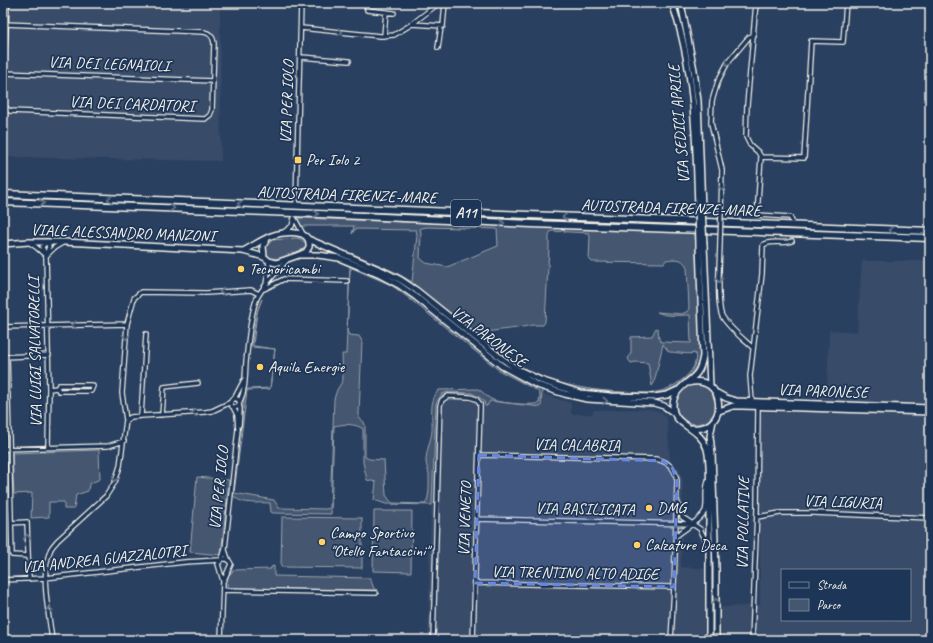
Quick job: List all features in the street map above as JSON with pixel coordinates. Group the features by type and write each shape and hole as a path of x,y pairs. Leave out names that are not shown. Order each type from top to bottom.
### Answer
{"highway":[{"name":"AUTOSTRADA FIRENZE-MARE","path":"3,194 930,231"},
{"name":"AUTOSTRADA FIRENZE-MARE","path":"3,202 532,224 930,238"}],"main road":[{"path":"3,73 6,3"},
{"name":"VIA SEDICI APRILE","path":"672,3 685,47 692,95 701,245 703,356 698,372 679,389"},
{"name":"VIA SEDICI APRILE","path":"681,3 694,70 698,101 701,141 700,209"},
{"path":"243,251 269,237 278,234 303,234 310,242 309,248 306,252 300,255"},
{"path":"269,237 263,246 264,257 269,261"},
{"name":"VIA PARONESE","path":"308,239 401,280 416,290 501,358 517,369 540,380 580,393 611,396 654,397 667,395 679,389"},
{"name":"VIALE ALESSANDRO MANZONI","path":"3,244 64,242 243,251 264,257"},
{"name":"VIA SEDICI APRILE","path":"701,245 710,386"},
{"name":"VIA PARONESE","path":"269,261 276,263 300,255 318,255 339,258 380,275 399,285 502,366 537,385 565,394 588,399 654,403 664,406 674,413"},
{"path":"687,383 698,382 710,386 717,394 720,404 719,411 713,421 710,436 716,569 716,640"},
{"path":"679,389 674,398 674,413 681,422 697,433 702,439 706,449 709,481 709,640"},
{"name":"VIA PARONESE","path":"717,394 731,400 930,408"},
{"name":"VIA PARONESE","path":"719,411 737,406 758,406 930,412"},
{"path":"691,428 705,427 713,421"}],"street":[{"name":"VIA PER IOLO","path":"296,202 301,57 301,3"},
{"path":"301,28 384,36 399,33 439,3"},
{"path":"438,48 441,26 443,24 445,3"},
{"path":"756,3 747,105 746,137 750,145 761,157 757,215 790,217 792,221"},
{"path":"761,157 804,158 811,41 843,42 846,3"},
{"path":"367,5 367,10 394,13"},
{"path":"384,36 386,12"},
{"name":"VIA DEI CARDATORI","path":"3,106 10,111 205,119 212,113 214,43 212,36 207,32 4,24"},
{"path":"412,24 441,26"},
{"path":"752,348 729,325 720,310 719,292 722,170 711,123 712,101 716,85 728,62 749,37 754,35"},
{"path":"301,57 349,61"},
{"name":"VIA DEI LEGNAIOLI","path":"3,73 213,81"},
{"path":"278,234 288,230 292,226 294,218 297,226 303,234"},
{"path":"752,401 750,376 752,348 762,274 763,245 769,242 787,243 792,241"},
{"name":"VIA LUIGI SALVATORELLI","path":"29,242 46,256"},
{"name":"VIA LUIGI SALVATORELLI","path":"46,242 49,246 46,256 50,389 48,447"},
{"name":"VIA LUIGI SALVATORELLI","path":"46,256 54,248 64,242"},
{"name":"VIA PER IOLO","path":"221,560 225,549 240,420 240,403 244,385 253,310 260,293 288,258"},
{"name":"VIA PER IOLO","path":"266,285 269,261"},
{"path":"280,269 280,275 284,279"},
{"path":"52,640 45,578 50,550 57,541 106,496 115,482 120,466 126,420 122,393 127,324 134,298 141,292 206,293 251,290 260,293 284,279 347,281"},
{"path":"3,327 127,324"},
{"path":"141,416 146,334"},
{"path":"28,556 12,555 5,357 49,355"},
{"name":"VIA PER IOLO","path":"238,430 237,418 232,400 244,379"},
{"path":"162,415 164,387 198,383"},
{"path":"50,389 56,388 59,385 94,386 91,392 59,391 56,388"},
{"path":"74,392 75,385"},
{"name":"VIA VENETO","path":"433,640 440,405 441,401 448,396 470,397 476,399 480,404 473,640"},
{"path":"126,420 131,417 212,411 236,399 240,403 237,407 233,407"},
{"name":"VIA POLLATIVE","path":"752,640 757,517 758,406"},
{"path":"3,449 108,446 124,441"},
{"name":"VIA CALABRIA","path":"479,455 656,459 663,461 672,467 675,472 676,495"},
{"path":"676,536 699,518 705,510 706,488 709,481"},
{"path":"671,640 676,536 676,495"},
{"path":"676,495 682,517 700,530 709,548"},
{"name":"VIA LIGURIA","path":"757,517 780,512 930,518"},
{"name":"VIA BASILICATA","path":"477,519 692,524"},
{"path":"12,523 27,522 29,579"},
{"name":"VIA PER IOLO","path":"225,549 228,559"},
{"path":"221,640 223,581 218,564 221,560 228,559 231,564 223,581"},
{"name":"VIA ANDREA GUAZZALOTRI","path":"3,580 45,578 185,562 208,562 221,560"},
{"name":"VIA ANDREA GUAZZALOTRI","path":"208,562 220,569"},
{"path":"220,569 224,571 228,570"},
{"name":"VIA TRENTINO ALTO ADIGE","path":"475,583 674,587"},
{"path":"223,590 376,593"}],"highlighted area":[{"path":"479,455 663,461 672,467 677,481 674,587 475,583"}],"shaded area":[{"path":"3,3 220,3 221,161 3,157"},
{"path":"862,261 930,261 930,640 428,640 429,560 436,403 442,394 448,392 474,393 485,401 541,407 542,394 571,403 571,414 592,414 594,410 650,409 661,412 667,418 670,462 679,468 683,481 681,567 708,569 708,608 760,605 760,412 814,412 815,387 827,388 829,330 857,332"}],"green space":[{"path":"298,218 695,233 700,320 701,355 699,362 691,374 675,387 668,391 652,394 588,391 555,383 537,376 501,355 408,281 392,272 350,254 351,253 395,272 412,282 417,235 416,230 355,229 352,234 354,226 303,226 299,224","holes":["427,227 497,229 498,246 447,267 426,263 420,258 420,229","551,231 589,233 589,259 592,262 664,263 666,260 675,259 681,260 685,264 687,267 688,311 682,314 657,312 669,315 690,315 691,343 661,342 659,339 658,329 656,328 652,336 631,337 631,353 628,359 631,363 648,363 652,386 663,344 669,352 685,354 695,353 695,364 686,377 661,391 647,393 581,388 542,377 529,371 508,358 483,338 481,335 485,332 543,325 545,322 549,235"]},
{"path":"301,239 306,244 306,248 280,258 270,257 267,254 266,247 272,240"},
{"path":"350,265 384,281 405,292 502,369 525,383 542,390 541,407 490,401 487,406 485,406 484,401 471,393 448,392 442,394 436,403 432,505 386,504 374,500 376,482 367,480 363,462 363,429 345,424 334,426 331,514 273,513 271,512 270,503 244,502 235,498 232,494 245,390 270,388 275,349 270,389 247,391 234,493 274,500 279,508 330,508 334,399 343,380 342,354 346,354 347,331 349,335 359,336 362,341 359,418 365,425 365,457 369,459 384,460 386,495 392,503 425,504 427,501 429,474 426,457 432,431 432,404 433,399 439,390 478,389 489,398 497,401 524,404 539,403 540,396 538,391 500,371 391,285 352,268 350,271 347,324"},
{"path":"257,314 253,345 275,349 251,347"},
{"path":"700,384 707,387 713,393 716,404 715,412 707,421 700,424 692,424 685,421 677,412 676,400 679,393 688,385"},
{"path":"99,450 100,479 89,484 88,491 76,495 74,509 64,509 64,502 49,502 49,517 31,518 32,493 14,494 13,453"},
{"path":"197,477 229,480 221,555 190,552"},
{"path":"374,511 412,511 411,572 373,571"},
{"name":"Campo Sportivo \"Otello Fantaccini\"","path":"282,517 362,518 362,568 281,567"},
{"path":"274,566 274,576 370,578 374,589 378,590 227,587 228,576 234,570 271,569 271,567"}],"tunnel":[{"path":"792,224 792,241"}],"place":[{"name":"Per Iolo 2","path":"298,160"},
{"name":"Tecnoricambi","path":"241,269"},
{"name":"Aquila Energie","path":"260,367"},
{"name":"DMG","path":"649,508"},
{"name":"Campo Sportivo \"Otello Fantaccini\"","path":"322,542"},
{"name":"Calzature Deca","path":"637,545"}]}
